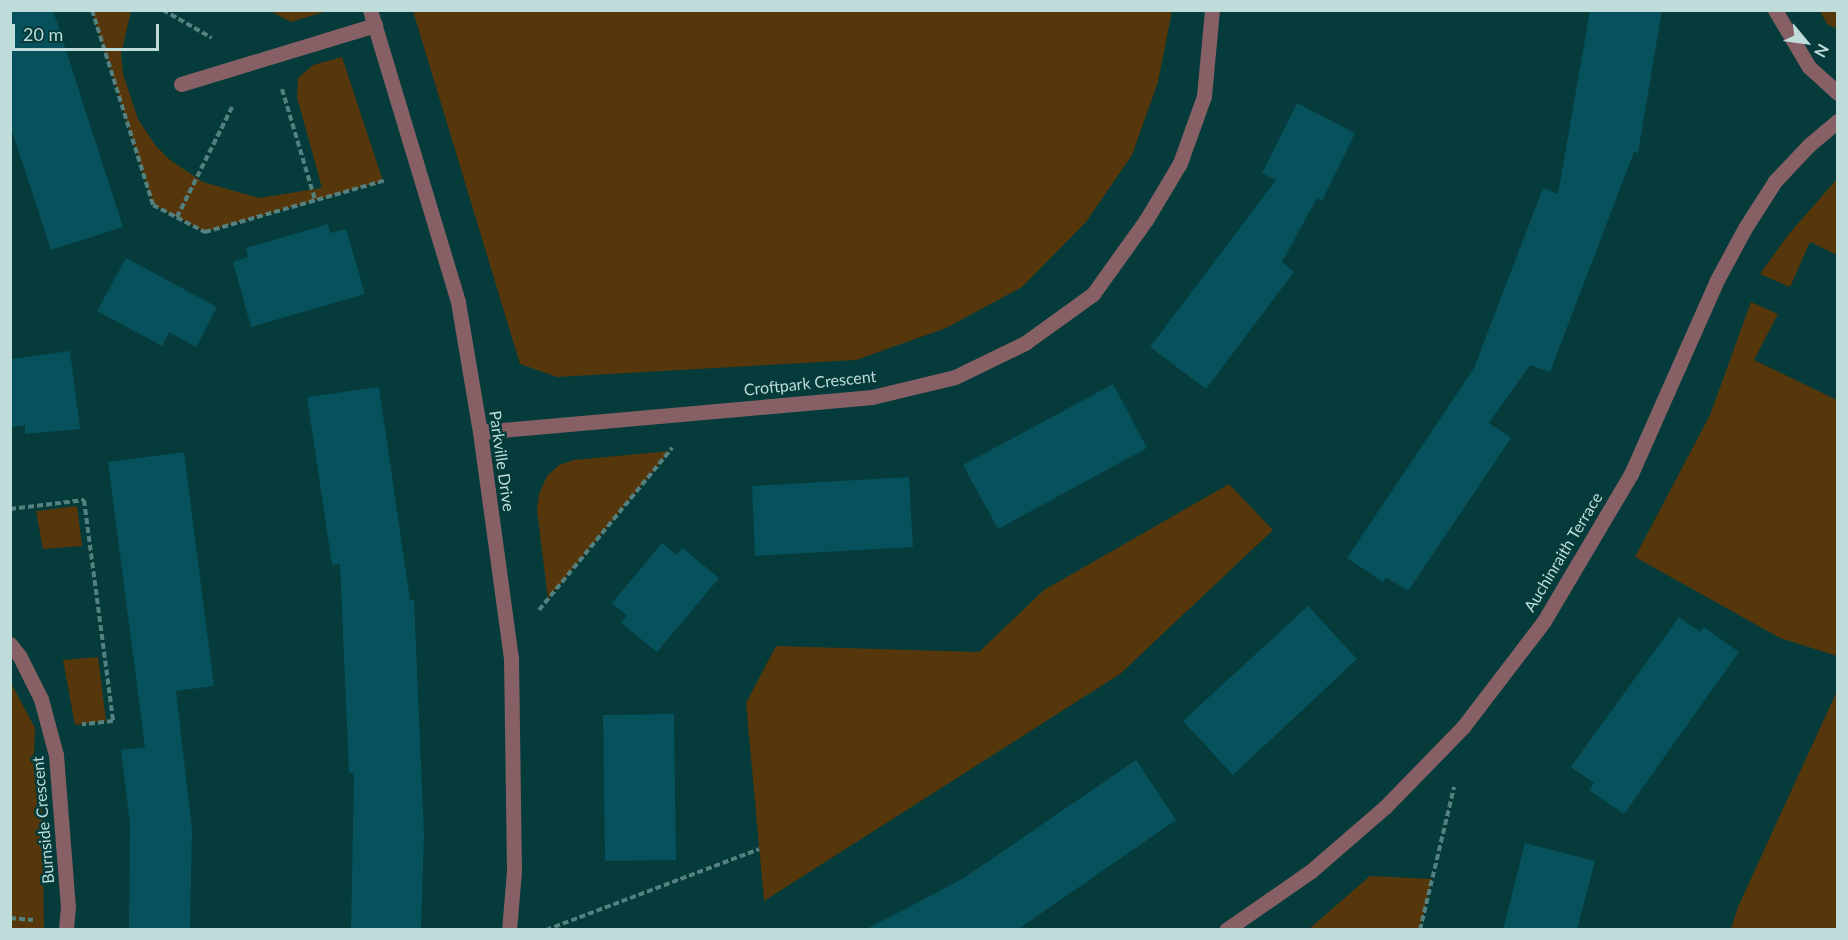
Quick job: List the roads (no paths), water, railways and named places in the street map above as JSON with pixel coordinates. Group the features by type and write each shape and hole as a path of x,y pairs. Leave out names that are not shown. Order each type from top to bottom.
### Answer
{"street":[{"name":"Croftpark Crescent","path":"480,432 872,397 955,377 1025,343 1093,294 1146,220 1180,163 1204,96 1212,10"},
{"path":"1775,10 1809,67 1838,93"},
{"path":"181,84 272,57 372,18"},
{"name":"Parkville Drive","path":"372,18 458,302 480,432 510,646 514,871 509,930"},
{"name":"Auchinraith Terrace","path":"1226,930 1311,871 1385,807 1463,728 1537,630 1631,474 1717,280 1745,228 1775,181 1809,145 1838,121"},
{"name":"Burnside Crescent","path":"10,644 20,657 41,699 56,755 63,819 68,906 66,930"}]}
